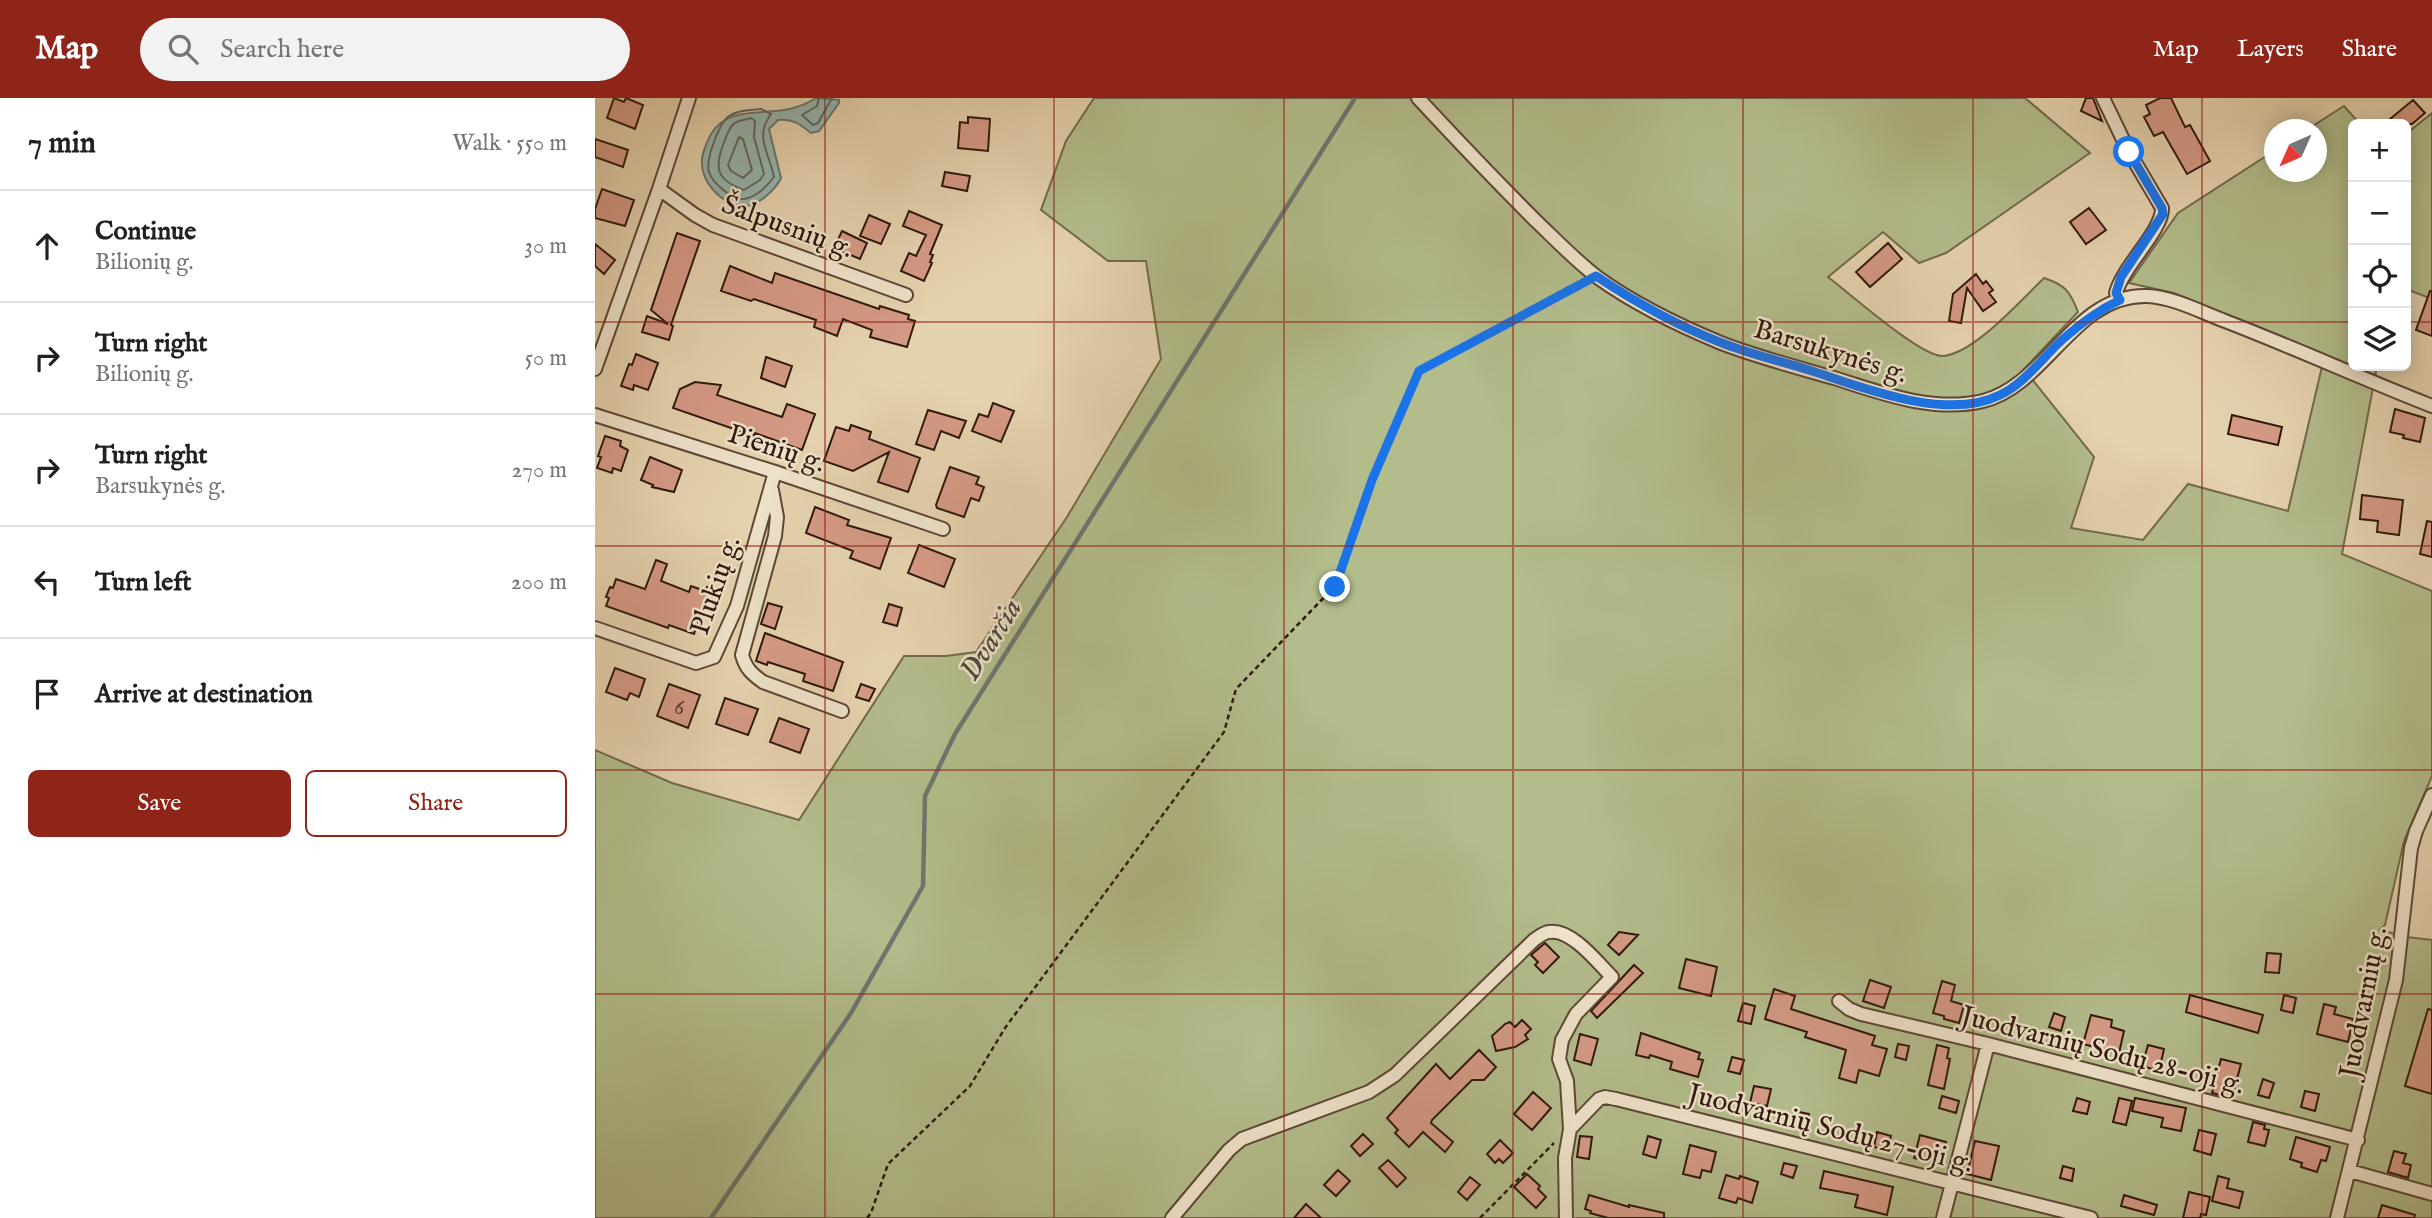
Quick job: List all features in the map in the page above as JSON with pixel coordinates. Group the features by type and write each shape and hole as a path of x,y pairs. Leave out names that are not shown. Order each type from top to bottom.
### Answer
{"street":[{"path":"595,369 689,98"},
{"name":"Barsukynės g.","path":"1418,98 1499,184 1565,248 1596,276 1634,301 1722,343 1892,397 1932,404 1982,401 2000,395 2017,383 2087,319 2120,300 2151,296 2268,337 2432,406"},
{"path":"2103,98 2163,214 2121,277 2116,293 2120,300"},
{"name":"Šalpusnių g.","path":"659,189 713,225 906,295"},
{"name":"Pienių g.","path":"595,415 943,529"},
{"name":"Plukių g.","path":"595,628 696,663 714,657 737,606 775,472"},
{"name":"Plukių g.","path":"771,487 777,517 775,536 742,655 745,666 763,682 842,711"},
{"name":"Juodvarnių g.","path":"2337,1218 2396,980 2411,848 2432,795"},
{"path":"1172,1218 1229,1150 1242,1139 1369,1091 1395,1075 1534,940 1549,932 1573,938 1612,977 1576,1014 1562,1040 1559,1059 1567,1081 1570,1129 1565,1158 1566,1218"},
{"name":"Juodvarnių Sodų 28-oji g.","path":"1839,1001 1861,1014 1988,1044 2358,1140"},
{"path":"1944,1218 1988,1044"},
{"name":"Juodvarnių Sodų 27-oji g.","path":"1570,1129 1605,1097 2091,1218"},
{"path":"2350,1171 2432,1194"}],"path":[{"path":"867,1218 888,1164 971,1086 1005,1028 1224,732 1236,690 1335,587 1372,480 1419,371 1596,276"},
{"path":"1480,1218 1570,1129"}],"green space":[{"path":"1094,98 2025,98 2090,153 1946,253 1919,263 1883,232 1828,277 1902,335 1918,346 1942,356 1968,346 1982,336 2044,278 2062,286 2078,312 2024,369 2094,457 2071,528 2143,540 2188,484 2288,511 2325,354 2174,293 2129,283 2178,213 2264,157 2264,182 2327,182 2327,119 2324,119 2344,106 2356,119 2348,119 2348,371 2376,371 2342,554 2432,591 2432,776 2404,841 2385,925 2380,930 2432,940 2432,1218 595,1218 595,750 672,783 799,820 904,656 946,656 976,652 1067,517 1161,359 1146,261 1108,261 1041,210 1066,141"},
{"path":"2432,113 2432,299 2411,291 2411,130"}],"water":[{"path":"816,98 839,100 819,131 811,133 796,122 788,120 778,120 769,129 781,178 775,187 755,204 744,206 727,201 708,183 702,159 711,134 721,123 744,114 786,110"}],"building":[{"path":"614,98 624,102 626,98 643,105 635,129 607,118"},
{"path":"2086,98 2093,98 2102,121 2081,111"},
{"path":"2160,98 2171,98 2185,127 2190,125 2210,161 2187,174 2163,132 2154,136 2144,117 2150,114 2146,105"},
{"path":"2413,100 2425,113 2412,124 2411,119 2390,119"},
{"path":"968,117 990,119 988,151 958,148 960,122 968,123"},
{"path":"595,139 628,150 623,167 595,157"},
{"path":"945,172 970,176 967,191 942,186"},
{"path":"602,189 634,200 625,226 595,218 595,209"},
{"path":"2089,208 2106,230 2086,244 2070,222"},
{"path":"909,211 942,225 930,254 933,255 930,262 932,263 924,281 901,271 909,253 916,256 926,235 903,226"},
{"path":"869,215 890,224 881,244 860,236"},
{"path":"842,231 867,243 860,259 834,248"},
{"path":"677,233 700,241 671,325 673,326 669,340 642,332 647,316 668,324 651,310"},
{"path":"1888,243 1902,259 1870,287 1856,272"},
{"path":"595,244 615,260 604,274 595,266"},
{"path":"730,266 772,283 775,273 879,309 880,306 909,315 908,319 915,321 907,347 870,337 872,330 843,319 837,336 814,327 816,320 721,291"},
{"path":"1976,274 1983,284 1986,281 1993,290 1989,293 1996,302 1983,311 1967,288 1961,323 1949,321 1953,294"},
{"path":"2432,291 2432,336 2416,330"},
{"path":"636,354 658,363 648,390 634,385 633,390 621,386"},
{"path":"766,357 792,366 785,387 761,378"},
{"path":"695,382 721,385 717,395 782,417 787,404 815,414 802,450 673,408 680,389"},
{"path":"993,403 1014,411 1001,442 972,431 979,414 988,417"},
{"path":"2395,409 2425,418 2420,442 2390,432"},
{"path":"928,410 966,421 959,438 941,431 934,450 916,444"},
{"path":"2232,415 2282,427 2278,445 2228,434"},
{"path":"851,425 871,432 869,439 920,458 908,492 878,482 889,452 853,471 824,461 836,427 849,431"},
{"path":"605,436 621,441 620,446 628,450 621,471 613,468 612,473 597,468"},
{"path":"650,457 682,470 674,492 652,487 653,485 641,480"},
{"path":"950,467 979,477 976,484 984,487 979,501 971,498 964,517 937,508 936,505"},
{"path":"2362,495 2403,500 2399,535 2377,532 2378,521 2360,519"},
{"path":"815,507 849,520 847,525 891,538 880,569 850,558 853,551 806,533"},
{"path":"2427,521 2432,522 2432,557 2420,554"},
{"path":"919,545 955,559 944,587 908,573"},
{"path":"656,560 667,564 661,581 689,592 691,586 705,591 707,587 720,591 715,605 705,602 694,634 669,625 668,628 606,606 609,598 606,597 616,579 645,589"},
{"path":"768,603 782,607 775,629 761,624"},
{"path":"889,604 902,608 897,626 883,622"},
{"path":"765,633 843,662 833,691 803,681 805,674 768,662 767,665 756,661"},
{"path":"615,668 645,679 639,697 630,693 627,700 606,692"},
{"path":"669,684 700,695 688,728 657,716"},
{"path":"861,684 875,689 869,701 856,697"},
{"path":"725,698 758,709 748,735 716,724"},
{"path":"779,718 809,729 800,753 770,742"},
{"path":"1619,932 1638,935 1619,955 1608,945"},
{"path":"1545,943 1559,957 1543,973 1535,965 1538,962 1531,955"},
{"path":"2267,953 2281,954 2279,973 2265,972"},
{"path":"1686,959 1717,967 1711,996 1679,988"},
{"path":"1634,965 1643,973 1597,1018 1591,1011"},
{"path":"1870,980 1891,987 1884,1008 1863,1001"},
{"path":"1942,981 1955,985 1951,1001 1964,1005 1959,1023 1933,1013"},
{"path":"1774,989 1795,996 1791,1009 1875,1036 1872,1045 1887,1049 1879,1076 1859,1070 1856,1083 1839,1078 1846,1050 1805,1037 1807,1032 1765,1019"},
{"path":"2190,995 2263,1015 2258,1033 2186,1012"},
{"path":"2284,995 2296,998 2293,1013 2281,1010"},
{"path":"1743,1003 1755,1006 1751,1024 1738,1021"},
{"path":"2324,1004 2336,1007 2334,1014 2353,1019 2348,1042 2317,1034"},
{"path":"2428,1009 2432,1010 2432,1094 2405,1086"},
{"path":"2054,1013 2065,1017 2061,1031 2049,1027"},
{"path":"2091,1015 2112,1020 2111,1027 2124,1031 2119,1053 2083,1044"},
{"path":"1522,1020 1531,1029 1525,1035 1528,1039 1515,1047 1496,1051 1492,1036 1505,1024 1510,1022 1515,1027"},
{"path":"1641,1033 1700,1053 1698,1059 1703,1060 1698,1077 1670,1069 1672,1062 1650,1055 1649,1058 1636,1055"},
{"path":"1580,1034 1598,1039 1591,1065 1574,1060"},
{"path":"1898,1044 1909,1046 1906,1060 1895,1057"},
{"path":"1937,1045 1949,1048 1947,1058 1950,1059 1944,1089 1928,1085"},
{"path":"2148,1045 2164,1049 2159,1071 2142,1066"},
{"path":"1479,1050 1496,1067 1484,1080 1472,1080 1431,1123 1453,1142 1445,1152 1423,1132 1409,1147 1395,1133 1398,1130 1387,1118 1436,1064 1450,1079"},
{"path":"1732,1057 1744,1060 1740,1074 1728,1071"},
{"path":"2221,1059 2241,1064 2232,1098 2212,1093"},
{"path":"2263,1079 2274,1083 2269,1098 2258,1095"},
{"path":"1754,1086 1771,1089 1767,1106 1750,1103"},
{"path":"2305,1091 2319,1094 2315,1111 2301,1107"},
{"path":"1533,1092 1551,1108 1532,1130 1514,1114"},
{"path":"1942,1096 1959,1101 1956,1113 1939,1108"},
{"path":"2077,1098 2090,1102 2087,1114 2073,1111"},
{"path":"2119,1098 2132,1101 2126,1125 2113,1122"},
{"path":"2135,1098 2186,1108 2181,1131 2161,1127 2163,1118 2132,1111"},
{"path":"1794,1111 1809,1114 1805,1128 1791,1125"},
{"path":"2253,1122 2265,1125 2264,1129 2269,1130 2265,1146 2248,1142"},
{"path":"2199,1130 2216,1134 2211,1155 2194,1150"},
{"path":"1877,1132 1891,1136 1887,1150 1874,1147"},
{"path":"1363,1134 1373,1144 1360,1156 1351,1146"},
{"path":"1920,1135 1946,1142 1941,1164 1914,1158"},
{"path":"1580,1136 1592,1137 1589,1159 1577,1157"},
{"path":"1648,1136 1661,1140 1656,1158 1643,1154"},
{"path":"2296,1137 2330,1147 2326,1161 2321,1160 2317,1172 2301,1167 2302,1163 2290,1159"},
{"path":"1500,1140 1513,1153 1503,1163 1499,1159 1495,1163 1487,1154"},
{"path":"1975,1141 1999,1146 1991,1180 1967,1174"},
{"path":"1690,1145 1716,1152 1711,1172 1702,1170 1700,1178 1683,1174"},
{"path":"2394,1151 2406,1154 2403,1163 2411,1165 2408,1178 2388,1172"},
{"path":"1388,1160 1406,1178 1397,1187 1379,1168"},
{"path":"1784,1163 1797,1166 1793,1178 1781,1174"},
{"path":"2063,1166 2074,1169 2072,1181 2060,1178"},
{"path":"1338,1170 1350,1181 1336,1196 1324,1185"},
{"path":"1824,1171 1893,1187 1887,1215 1855,1207 1858,1195 1820,1188"},
{"path":"1527,1174 1540,1186 1538,1189 1546,1197 1536,1208 1514,1187"},
{"path":"1726,1175 1758,1182 1752,1203 1738,1198 1736,1203 1719,1198"},
{"path":"2218,1176 2229,1179 2227,1188 2243,1192 2239,1208 2212,1201"},
{"path":"1470,1177 1480,1185 1467,1200 1458,1192"},
{"path":"2189,1192 2210,1197 2206,1215 2201,1214 2200,1218 2183,1218"},
{"path":"1589,1195 1629,1207 1664,1213 1664,1218 1608,1218 1590,1213 1591,1211 1585,1209"},
{"path":"2124,1195 2157,1205 2154,1215 2121,1206"},
{"path":"1306,1204 1321,1218 1294,1218"},
{"path":"2382,1205 2415,1215 2414,1218 2378,1218"}],"waterway":[{"name":"Dvarčia","path":"711,1218 851,1013 923,886 925,796 955,734 1355,98"}],"route":[{"path":"1335,587 1372,480 1419,371 1596,276 1634,301 1722,343 1892,397 1932,404 1961,404 2000,395 2017,383 2062,339 2087,319 2120,300 2116,293 2121,277 2163,214 2129,152"}]}
